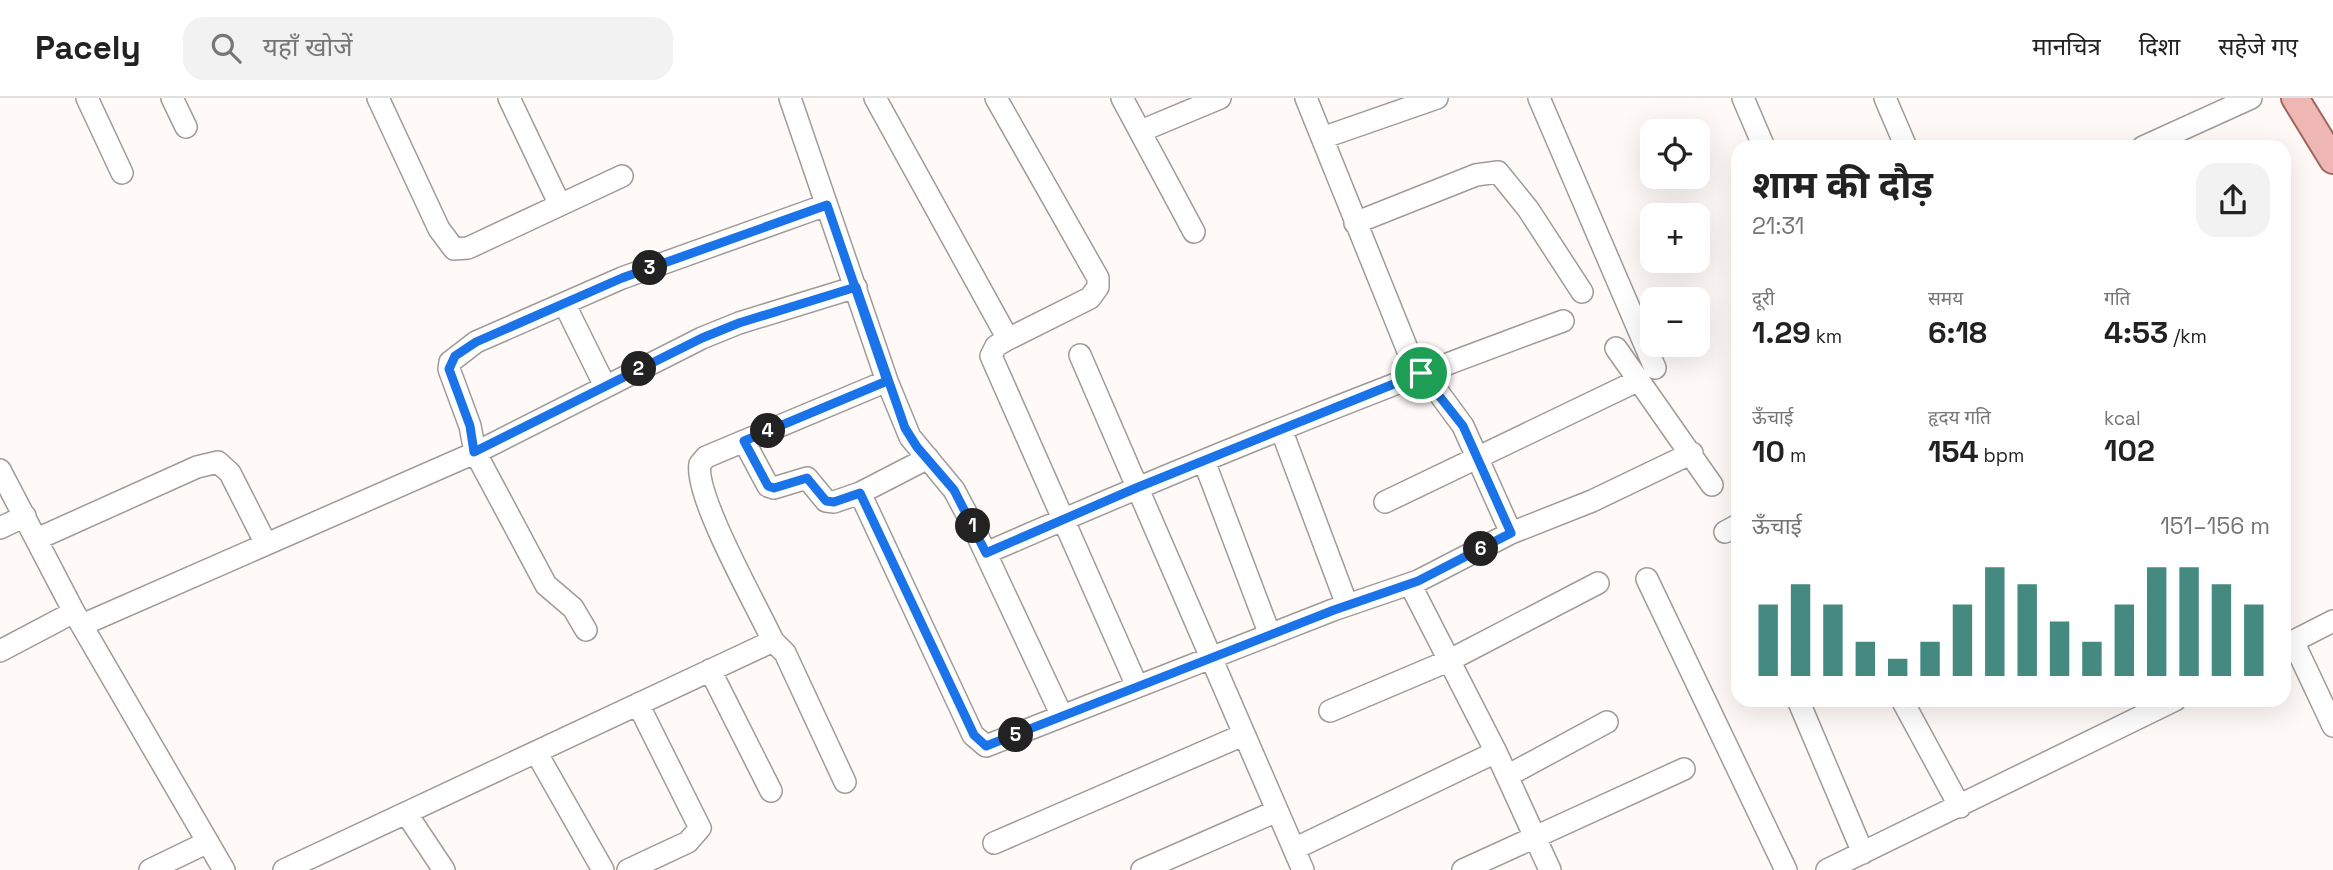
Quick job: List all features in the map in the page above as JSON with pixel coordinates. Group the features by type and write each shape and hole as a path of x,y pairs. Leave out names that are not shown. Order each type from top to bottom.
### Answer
{"main road":[{"path":"2295,98 2333,160"}],"street":[{"path":"87,98 122,173"},
{"path":"172,98 186,127"},
{"path":"378,98 439,229 454,249 468,248 559,203 622,176"},
{"path":"509,98 559,203"},
{"path":"790,98 887,381 910,437 954,490 1062,716"},
{"path":"875,98 1008,339"},
{"path":"996,98 1098,278 1098,287 1090,298 996,346 991,356 1137,686"},
{"path":"1122,98 1194,232"},
{"path":"1141,131 1220,98"},
{"path":"1306,98 1408,351 1421,373 1458,417 1511,533"},
{"path":"1322,138 1437,98"},
{"path":"1539,98 1647,374 1712,485"},
{"path":"1743,98 1761,140"},
{"path":"1885,98 1903,140"},
{"path":"2158,140 2251,98"},
{"path":"1355,223 1490,170 1498,172 1528,209 1582,292"},
{"path":"586,630 573,608 546,585 474,452 470,426 449,369 450,362 476,342 622,278 827,205"},
{"path":"0,651 266,544 474,452 727,328 856,287"},
{"path":"565,305 605,386"},
{"path":"986,553 1281,429 1421,373 1563,321"},
{"path":"1616,348 1647,374"},
{"path":"1080,355 1209,659 1303,870"},
{"path":"1385,502 1478,460 1647,374"},
{"path":"845,782 785,653 773,641 700,483 701,464 706,457 887,381"},
{"path":"1281,429 1347,605"},
{"path":"744,441 768,486 774,488 807,478 826,501 834,502 860,493 928,458"},
{"path":"860,493 978,741 991,745 1347,605 1410,584 1511,533 1592,501 1692,453"},
{"path":"1204,461 1270,635"},
{"path":"37,539 197,467 218,462 230,473 266,544"},
{"path":"0,470 78,619 224,870"},
{"path":"0,528 24,516"},
{"path":"1647,579 1786,870"},
{"path":"1329,712 1448,661 1598,583"},
{"path":"1410,584 1496,752 1549,870"},
{"path":"2291,642 2333,621"},
{"path":"284,870 773,641"},
{"path":"2291,649 2333,726"},
{"path":"710,670 771,791"},
{"path":"628,870 688,842 700,828 638,704"},
{"path":"1801,707 1863,853"},
{"path":"1906,707 1960,807"},
{"path":"1826,870 2161,707"},
{"path":"1507,776 1607,722"},
{"path":"994,843 1243,735"},
{"path":"536,752 603,870"},
{"path":"1294,849 1496,752"},
{"path":"1463,870 1684,769"},
{"path":"1142,870 1277,811"},
{"path":"406,813 444,870"},
{"path":"150,870 208,842"}],"route":[{"path":"1421,373 1136,488 986,553 954,490 917,447 905,428 856,287 739,323 702,338 479,451 474,452 470,426 449,369 455,356 476,342 622,278 827,205 856,287 887,381 744,441 761,478 771,488 807,478 826,501 834,502 860,493 974,735 986,746 1334,610 1418,581 1511,533 1463,426 1421,373"}]}
